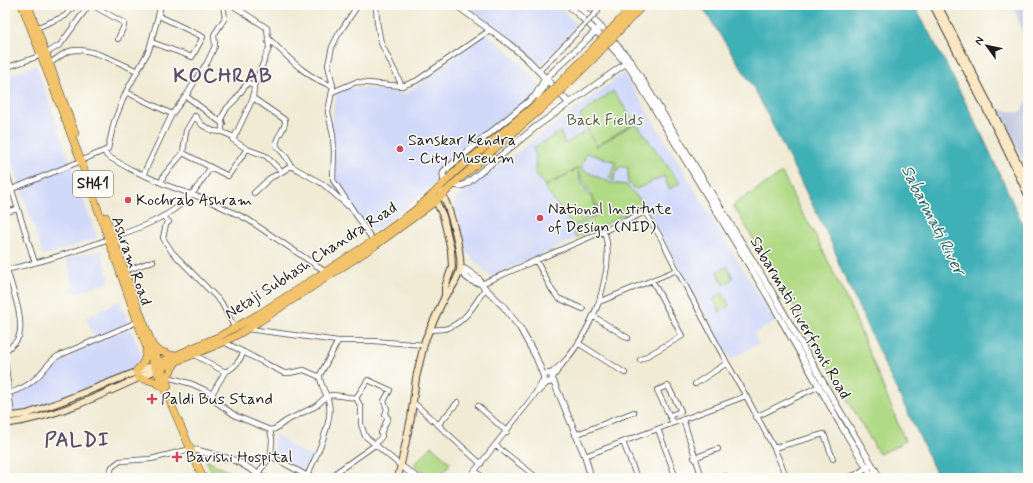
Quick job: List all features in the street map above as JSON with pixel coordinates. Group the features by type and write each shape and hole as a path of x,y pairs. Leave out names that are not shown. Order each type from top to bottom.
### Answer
{"main road":[{"name":"Ashram Road","path":"22,5 43,55 83,160"},
{"name":"Ashram Road","path":"28,5 43,55 49,64 111,239 137,322 166,382 203,478"},
{"path":"590,58 634,5"},
{"path":"590,58 644,5"},
{"path":"933,5 979,89 1028,184"},
{"path":"938,5 1028,195"},
{"name":"Netaji Subhash Chandra Road","path":"442,189 453,184 553,95 590,58"},
{"name":"Netaji Subhash Chandra Road","path":"176,358 193,354 224,342 246,329 374,243 434,198 456,171 553,95"},
{"path":"442,189 453,226 458,249 460,269 452,289 444,296"},
{"path":"398,478 413,402 416,378 424,345 444,296 445,287 452,267 451,250 443,216 434,198"},
{"name":"Ashram Road","path":"111,239 125,271 148,345"},
{"name":"Netaji Subhash Chandra Road","path":"158,366 235,328 374,243"},
{"path":"5,424 26,422 62,411 138,374 146,357 148,345 176,358 166,382 153,381 138,374"},
{"path":"5,417 26,414 158,366"},
{"name":"Ashram Road","path":"193,449 208,478"}],"street":[{"path":"36,28 65,16 75,5"},
{"path":"5,68 43,55 60,45 89,5"},
{"path":"92,5 124,23 118,40"},
{"path":"12,189 108,149 114,122 126,92 149,50 161,5"},
{"path":"143,175 172,114 186,96 207,63 215,46 214,35 225,18 223,5"},
{"path":"232,5 267,28 269,48 254,86 253,98 233,140 266,156 282,172"},
{"path":"358,5 338,35 332,47 328,65 333,86 328,112 333,135 333,180 374,243"},
{"path":"376,5 377,22 382,43 402,86"},
{"path":"456,5 509,44 539,71 569,103"},
{"path":"568,5 598,29"},
{"path":"577,5 628,62 692,165"},
{"path":"539,71 598,11 591,5"},
{"path":"151,42 192,57 203,37 159,16"},
{"path":"442,189 444,171 535,96 546,80 598,29"},
{"path":"332,92 356,82 402,86 416,81 490,30"},
{"path":"268,38 292,62 304,71 321,82 333,86"},
{"path":"49,64 74,50 94,52 137,71"},
{"path":"453,184 461,186 466,184 537,126 628,62"},
{"path":"222,132 222,117 227,108 236,99 248,82 254,86"},
{"path":"126,92 172,114"},
{"path":"186,96 223,124"},
{"path":"253,98 285,120 285,127 276,142 277,148 289,161 291,166 323,184 351,208"},
{"path":"161,183 164,175 182,153 186,131 195,116 202,125 213,131 222,132 234,137"},
{"path":"182,153 228,176 247,148"},
{"path":"104,151 107,156 130,169 247,219 326,272"},
{"name":"Sabarmati Riverfront Road","path":"692,165 819,386 869,466 873,475 880,478"},
{"name":"Sabarmati Riverfront Road","path":"692,165 772,292 850,435"},
{"path":"254,193 270,178 291,166"},
{"path":"5,351 16,342 19,336 21,318 6,269 35,263 111,239 156,221 181,205 211,167"},
{"path":"5,168 35,263"},
{"path":"5,212 18,209"},
{"path":"480,284 645,212 726,363 774,448 787,478"},
{"path":"163,216 169,222 166,224 163,238 172,252 221,302 235,328"},
{"path":"469,478 507,432 548,378 564,362 588,327 599,302 604,281 607,254 606,237 604,231"},
{"path":"536,260 558,298 583,308"},
{"path":"125,271 154,261"},
{"path":"452,267 460,269 462,274 475,283 480,284 504,307 520,328 561,402 585,456 591,478"},
{"path":"599,302 677,270"},
{"path":"640,360 682,336 652,280"},
{"path":"429,330 447,328 460,322 467,315 485,289"},
{"path":"593,316 628,338"},
{"path":"9,394 27,386 37,378 50,361 58,356 137,322"},
{"path":"246,329 338,341 374,341 424,345"},
{"path":"271,456 309,477 328,422 330,406 320,377 338,341"},
{"path":"224,342 284,373 304,370 320,377"},
{"path":"578,343 625,373"},
{"path":"212,394 225,372 231,370 236,365 244,352"},
{"path":"193,354 225,372"},
{"path":"5,360 12,416"},
{"path":"695,384 726,363"},
{"path":"332,478 338,471 375,445 382,436 381,433 388,418 385,415 387,409 384,401 390,390 368,380 356,398"},
{"path":"166,382 192,384 212,394 216,402 236,416 270,430 275,429 286,421 316,406 327,396 332,395 356,398"},
{"path":"669,416 681,411 668,386 658,390 669,416 673,423"},
{"path":"756,417 819,386"},
{"path":"585,456 746,396"},
{"path":"356,398 361,407 361,424 365,436 418,478"},
{"path":"413,402 480,464"},
{"path":"438,425 458,402"},
{"path":"478,406 507,432"},
{"path":"575,435 634,412"},
{"path":"682,420 702,478"},
{"path":"658,429 676,478"},
{"path":"258,473 271,456 272,439 270,430"},
{"path":"774,448 824,434 833,459"},
{"path":"624,442 637,478"},
{"path":"495,445 536,476 534,478"},
{"path":"108,478 112,467 120,461 151,459 193,449 237,461 265,478"},
{"path":"694,458 718,449"},
{"path":"847,478 856,475 869,466"},
{"path":"475,471 484,478"},
{"path":"860,478 873,475"}],"shaded area":[{"path":"466,5 557,5 577,25 541,66 523,49"},
{"path":"1013,5 1028,5 1028,45"},
{"path":"487,33 519,62 538,83 543,91 446,176 378,229 362,229 333,189 329,141 337,88 365,88 406,94"},
{"path":"36,65 97,238 43,256 5,139 5,76"},
{"name":"National Institute of Design (NID)","path":"624,73 775,322 754,334 759,344 731,359 645,207 491,277 463,249 454,199"},
{"path":"1028,100 1028,172 999,109 1020,113"},
{"path":"101,250 110,282 74,293 66,258"},
{"path":"119,301 129,323 95,338 86,318"},
{"path":"130,328 141,354 140,361 132,370 71,399 13,417 12,396 33,386 51,368 70,358 71,353"},
{"path":"274,433 295,448 313,458 306,473 273,454"}],"green space":[{"name":"Back Fields","path":"613,91 635,122 597,146 636,123 680,183 669,189 664,176 636,189 628,183 628,168 620,166 614,176 614,181 609,178 616,162 586,153 581,169 611,183 626,185 645,205 576,238 573,229 599,213 595,202 578,171 580,181 595,203 597,213 573,227 544,187 578,168 545,186 535,172 536,155 533,149 560,132 565,144 587,130 597,147 580,115"},
{"path":"782,173 800,210 813,230 854,315 905,441 879,454 733,205"},
{"path":"727,266 733,278 724,285 717,272"},
{"path":"722,293 729,305 720,312 713,299"},
{"path":"432,446 450,463 440,478 430,478 414,464"},
{"path":"206,460 241,478 214,478"}],"water":[{"name":"Sabarmati River","path":"701,5 914,5 981,133 1028,236 1028,478 938,478 839,264 833,246 754,88"}],"place":[{"name":"Sanskar Kendra - City Museum","path":"400,149"},
{"name":"Kochrab Ashram","path":"128,200"},
{"name":"National Institute of Design (NID)","path":"540,218"},
{"name":"Paldi Bus Stand","path":"152,399"},
{"name":"Bavishi Hospital","path":"177,457"}],"district":[{"name":"KOCHRAB","path":"223,76"},
{"name":"PALDI","path":"77,440"}]}
